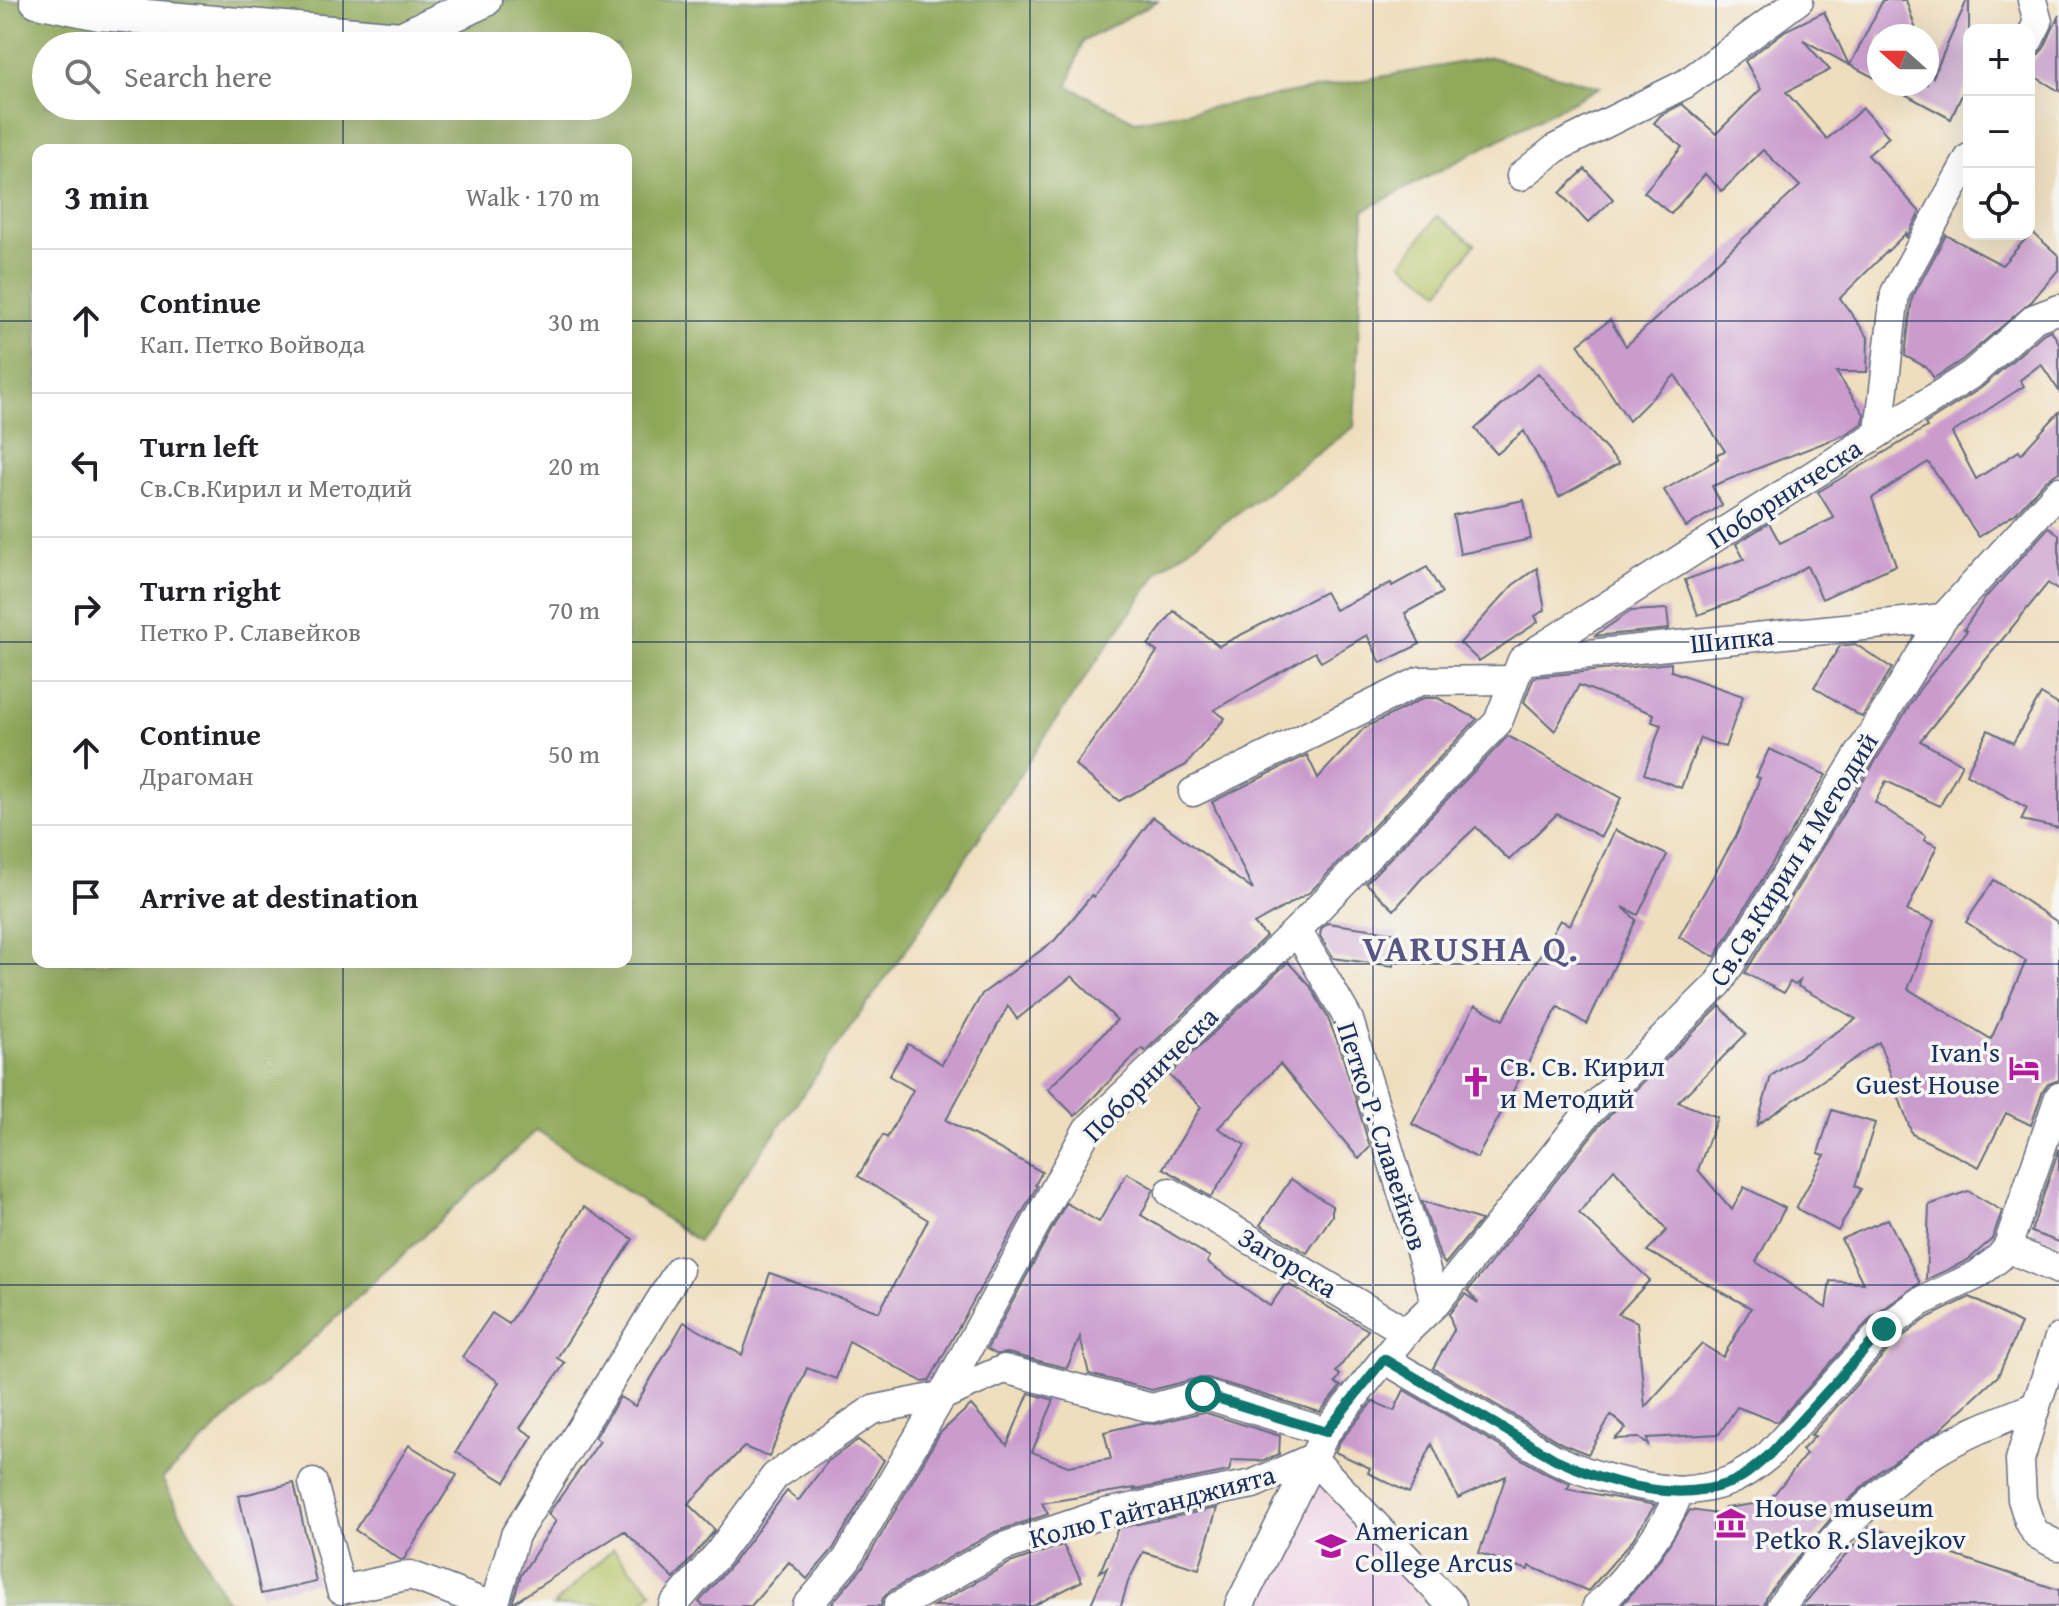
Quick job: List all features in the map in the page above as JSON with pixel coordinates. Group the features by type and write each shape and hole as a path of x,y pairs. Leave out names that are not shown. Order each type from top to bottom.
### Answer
{"street":[{"path":"37,0 100,13 320,32"},
{"path":"416,32 484,0"},
{"path":"1521,176 1556,148 1685,84 1799,0"},
{"path":"2032,0 2038,22 2035,28"},
{"path":"1879,432 1895,293 1964,168"},
{"name":"Поборническа","path":"807,1606 847,1559 942,1396 1087,1130 1297,930 1498,722 1518,670 1972,374 2035,318 2059,309"},
{"name":"Св.Св.Кирил и Методий","path":"1239,1606 1326,1432 1406,1332 1436,1303 1587,1114 1719,983 1943,618 2059,491"},
{"name":"Шипка","path":"1518,670 1943,618"},
{"path":"1193,792 1420,681 1518,670"},
{"name":"Петко Р. Славейков","path":"1297,930 1349,1020 1436,1303"},
{"path":"1384,1359 1582,1472 1622,1483 1679,1491 1729,1483 1749,1472 1769,1455 1884,1329 1920,1302 1977,1275 1999,1258 2007,1248 2059,1097"},
{"name":"Загорска","path":"1170,1192 1406,1332"},
{"path":"2007,1248 2059,1270"},
{"path":"313,1483 341,1590 410,1575 493,1606 515,1535 679,1270"},
{"path":"2059,1338 2020,1460 2022,1499 2029,1521 2036,1534 2059,1546"},
{"path":"673,1606 718,1554 775,1476 872,1410 942,1396 1004,1369 1152,1408 1203,1394 1326,1432"},
{"path":"1781,1606 1835,1538 1904,1474 1934,1452 1978,1429 2036,1406"},
{"name":"Колю Гайтанджията","path":"898,1606 1003,1547 1105,1513 1253,1484 1312,1458 1452,1606"},
{"path":"1597,1606 1663,1526 1673,1510 1679,1491"}],"shaded area":[{"name":"American College Arcus","path":"1319,1486 1427,1606 1260,1606"}],"green space":[{"path":"0,0 1159,0 1082,42 1068,86 1135,121 1491,57 1600,87 1364,210 1354,427 1160,570 1049,730 912,941 698,1241 537,1130 162,1479 229,1606 0,1606"},
{"path":"1437,216 1475,244 1440,291 1402,263"},
{"path":"613,1549 653,1592 638,1606 553,1606"}],"building":[{"path":"1883,0 1906,0 1914,24 1871,24"},
{"path":"1969,0 1969,24 1963,24 1963,92 1951,119 1908,96 1939,96 1939,63"},
{"path":"1824,12 1849,65 1803,40 1830,70 1786,92 1827,139 1863,108 1889,137 1868,155 1920,212 1906,238 1906,233 1840,298 1868,337 1867,372 1836,372 1864,414 1863,423 1844,435 1712,486 1722,505 1686,527 1664,490 1718,459 1717,454 1725,451 1675,375 1629,421 1578,344 1610,320 1626,346 1800,186 1763,150 1722,191 1705,174 1671,214 1644,192 1682,147 1654,123 1661,115 1682,104 1716,134 1761,89 1745,61 1786,30"},
{"path":"2059,15 2059,91 2035,77 2035,58 2044,48"},
{"path":"1867,32 1867,74 1850,65"},
{"path":"1585,169 1613,199 1588,223 1560,193"},
{"path":"1946,235 2002,265 2025,240 2035,240 2035,235 2059,256 2059,269 2032,301 1962,360 1934,378 1926,367 1905,356 1912,298"},
{"path":"2051,330 2059,343 2059,391 2041,364 2020,380 2024,386 1952,433 1976,479 2019,451 2021,454 2059,412 2059,472 2046,480 2016,513 1979,537 1928,462 1872,498 1896,565 1822,599 1807,566 1768,589 1698,615 1685,580 1744,559 1736,544 1769,523 1780,543 1834,518 1818,492 1927,427 1925,424 1981,388"},
{"path":"1538,373 1619,464 1559,497 1524,431 1497,454 1475,429"},
{"path":"1524,500 1531,539 1460,554 1453,515"},
{"path":"2049,527 2059,535 2059,591 2048,583 1920,741 1962,764 1940,806 1886,781 1875,802 1926,836 1924,840 1937,846 1907,911 1934,921 1908,989 1991,1039 2026,961 1966,922 1994,880 2059,923 2059,1080 2048,1084 2043,1091 2031,1125 2006,1113 1979,1167 1912,1134 1879,1042 1757,1125 1771,1076 1856,1019 1798,986 1800,981 1795,985 1790,982 1784,993 1745,973 1921,687 1967,631 1964,629 1985,598"},
{"path":"1427,567 1442,593 1405,613 1420,644 1381,663 1367,635 1321,662 1315,652 1214,710 1225,718 1186,765 1119,801 1075,765 1157,652 1148,645 1174,611 1219,646 1325,592 1335,610"},
{"path":"1537,568 1545,610 1535,616 1538,622 1479,661 1460,643 1513,585"},
{"path":"1667,609 1669,629 1594,636 1631,611"},
{"path":"1855,644 1892,668 1862,717 1814,687 1840,646"},
{"path":"1671,663 1671,671 1743,696 1725,747 1700,738 1681,788 1644,774 1661,725 1652,722 1654,714 1579,685 1555,731 1524,702 1534,677"},
{"path":"2041,694 2059,705 2059,828 2021,820 2027,808 1966,774 1988,730 2013,743"},
{"path":"1424,698 1438,698 1477,719 1310,892 1254,924 1266,936 1145,1051 1142,1048 1075,1116 1048,1089 1117,1020 1072,976 1017,1019 1008,1006 946,1120 1042,1172 929,1381 923,1382 849,1341 836,1379 807,1368 769,1457 744,1447 688,1504 715,1530 674,1579 624,1531 512,1604 521,1575 556,1521 548,1514 600,1441 595,1438 620,1397 635,1406 684,1322 742,1355 770,1273 879,1312 928,1220 858,1176 883,1135 887,1138 913,1090 889,1076 908,1044 942,1064 982,994 1055,940 1092,895 1094,897 1153,817 1253,890 1212,802 1307,755 1318,778 1364,728"},
{"path":"1508,736 1621,798 1601,837 1557,814 1509,860 1476,827 1422,878 1394,910 1366,883"},
{"path":"1769,749 1826,775 1715,957 1679,937 1738,832"},
{"path":"1615,830 1667,855 1638,915 1623,907 1636,920 1587,1024 1558,1007 1477,1158 1412,1124 1475,1005 1503,1020 1560,920 1570,925"},
{"path":"1327,923 1398,933 1393,966 1333,958 1320,936 1321,929"},
{"path":"1288,962 1310,986 1327,1016 1370,1147 1359,1159 1280,1064 1218,1128 1245,1145 1211,1197 1163,1168 1201,1107 1169,1075"},
{"path":"1720,1006 1746,1034 1678,1102 1717,1117 1698,1170 1732,1210 1744,1187 1785,1208 1756,1262 1826,1308 1830,1281 1863,1283 1841,1239 1888,1219 1920,1283 1872,1317 1777,1422 1737,1407 1719,1434 1647,1438 1648,1445 1639,1438 1615,1439 1626,1428 1611,1415 1588,1454 1563,1444 1433,1368 1454,1330 1449,1314 1465,1294 1478,1303 1468,1291 1600,1125","holes":["1614,1169 1667,1230 1647,1251 1751,1308 1723,1357 1702,1344 1645,1407 1637,1322 1618,1314 1650,1280 1579,1213"]},
{"path":"1832,1110 1875,1123 1855,1186 1861,1189 1838,1231 1796,1208 1825,1155 1818,1153"},
{"path":"2059,1149 2059,1242 2031,1232"},
{"path":"1127,1173 1154,1189 1141,1215 1210,1257 1207,1262 1270,1306 1286,1283 1368,1330 1336,1372 1340,1375 1335,1383 1341,1386 1320,1412 1208,1378 1152,1390 1089,1374 1080,1337 1067,1368 1008,1353 996,1354 987,1349 1066,1203 1099,1222"},
{"path":"1291,1179 1332,1206 1332,1216 1307,1253 1260,1225"},
{"path":"1968,1191 2002,1211 1992,1239 1968,1260 1926,1280 1929,1205"},
{"path":"1422,1201 1481,1220 1445,1264 1440,1257"},
{"path":"584,1207 633,1239 557,1358 565,1363 520,1428 533,1436 505,1482 456,1452 499,1382 462,1357 492,1313 509,1324"},
{"path":"1970,1297 2021,1324 1998,1376 1939,1431 1880,1471 1838,1510 1767,1596 1764,1606 1622,1605 1658,1562 1690,1510 1738,1517 1726,1508 1768,1502 1806,1454 1802,1450 1815,1436 1811,1435 1895,1342 1929,1317"},
{"path":"1404,1390 1547,1474 1570,1484 1567,1489 1655,1505 1631,1542 1588,1591 1529,1566 1528,1570 1479,1553 1506,1476 1458,1498 1432,1444 1409,1493 1368,1473 1370,1468 1335,1452 1340,1441 1373,1401 1394,1411"},
{"path":"1029,1393 1054,1400 1032,1452 1068,1466 1111,1459 1104,1432 1141,1423 1156,1424 1203,1412 1280,1436 1279,1454 1262,1461 1232,1460 1229,1471 1134,1490 1042,1503 1048,1514 995,1532 890,1591 883,1598 881,1606 836,1606 832,1603 862,1568 940,1433 971,1405 1007,1445"},
{"path":"858,1440 884,1460 833,1549 807,1579 789,1562 751,1606 704,1606 699,1602 787,1491 798,1501 828,1461"},
{"path":"409,1445 457,1475 401,1560 355,1530"},
{"path":"294,1483 316,1582 261,1594 239,1496"},
{"path":"1217,1508 1199,1569 1143,1552 1128,1582 1121,1606 1090,1606 1107,1568 1100,1572 1118,1528"},
{"path":"1870,1527 2059,1590 2059,1606 1802,1606"},
{"path":"1063,1545 1082,1581 1033,1606 933,1606 1010,1563"}],"place":[{"name":"Ivan's Guest House","path":"2024,1068"},
{"name":"Св. Св. Кирил и Методий","path":"1476,1082"},
{"name":"House museum Petko R. Slavejkov","path":"1731,1523"},
{"name":"American College Arcus","path":"1331,1546"}],"district":[{"name":"VARUSHA Q.","path":"1471,948"}],"route":[{"path":"1203,1394 1326,1432 1384,1359 1582,1472 1649,1487 1679,1491 1707,1489 1729,1483 1749,1472 1769,1455 1884,1329"}]}
